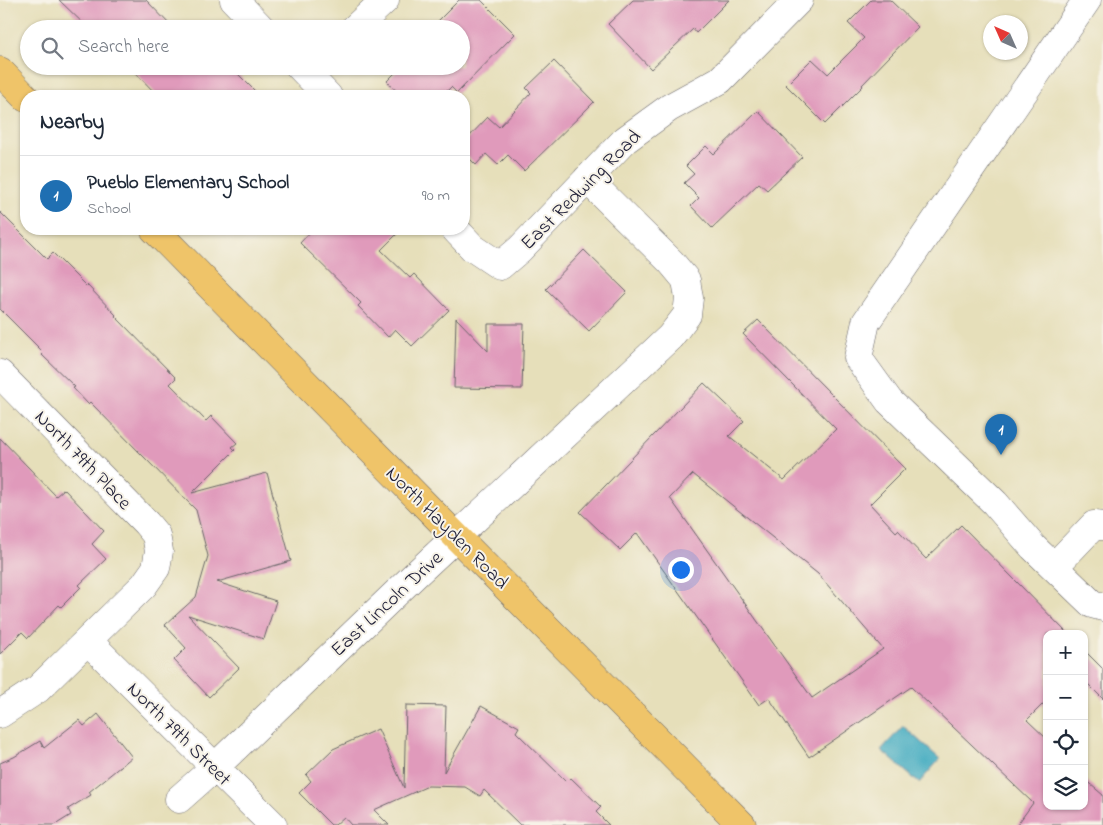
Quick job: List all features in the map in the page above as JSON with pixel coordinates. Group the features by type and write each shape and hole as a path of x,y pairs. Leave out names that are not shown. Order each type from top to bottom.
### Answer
{"main road":[{"path":"0,71 20,92"},
{"name":"North Hayden Road","path":"160,235 742,825"}],"street":[{"path":"234,0 253,20"},
{"path":"363,20 384,0"},
{"name":"East Redwing Road","path":"461,235 473,248 500,266 520,249 625,140 669,108 720,80 799,0"},
{"path":"1087,0 866,322 858,358 889,401 995,503 1033,547 1092,604 1103,607"},
{"path":"312,75 323,90"},
{"name":"East Lincoln Drive","path":"179,799 670,337 687,315 689,298 686,280 671,262 587,179"},
{"name":"North 79th Place","path":"0,374 146,522 156,535 159,551 156,568 144,585 88,641"},
{"path":"1054,567 1094,525 1103,526"},
{"path":"0,714 38,690 88,641"},
{"name":"North 79th Street","path":"88,641 272,825"}],"water":[{"path":"903,726 940,759 919,783 881,750"}],"building":[{"path":"59,0 146,0 165,20 80,20"},
{"path":"459,0 481,0 515,34 460,90 454,90 451,87 448,90 395,90 387,81 393,75 470,75 470,20 439,20"},
{"path":"633,0 729,0 696,33 693,29 651,69 608,24"},
{"path":"871,0 890,0 918,27 825,124 786,85 812,59 828,74 864,38 848,23"},
{"path":"554,61 594,102 524,171 508,155 498,165 486,154 476,165 470,159 470,136 488,117 499,127 531,93 526,88"},
{"path":"138,75 239,75 254,90 152,90"},
{"path":"758,111 802,157 767,190 759,183 712,228 691,206 699,198 684,183 694,174 686,166 706,146 714,154"},
{"path":"0,212 20,232 20,235 23,235 47,259 53,253 87,285 176,378 170,384 206,421 211,416 237,443 232,447 235,450 192,493 267,473 291,561 217,582 276,601 264,639 188,615 239,668 209,697 174,660 186,648 165,625 196,597 208,556 196,510 90,402 88,404 73,388 75,387 42,355 44,353 0,309"},
{"path":"307,235 396,235 381,250 410,278 414,274 449,310 412,346 395,329 388,337 358,306 361,303 300,243"},
{"path":"584,250 627,292 589,331 546,289"},
{"path":"456,318 488,351 488,324 524,324 522,389 454,388"},
{"path":"758,320 905,469 870,504 896,532 898,530 926,559 961,525 1064,630 1043,630 1043,704 1027,720 1043,735 1043,810 1088,810 1088,782 1103,795 1103,825 1017,825 1033,803 911,687 809,757 769,698 759,705 637,533 620,550 580,512 704,383 744,421 729,436 784,480 836,429 743,334","holes":["693,474 818,574 883,649 812,698 670,498"]},
{"path":"0,438 56,496 64,489 104,531 92,544 106,559 79,585 81,587 61,607 59,605 28,638 22,632 0,654"},
{"path":"1088,654 1103,669 1103,699 1088,684"},
{"path":"406,705 446,706 444,772 481,706 519,727 516,732 567,782 571,778 601,807 596,812 609,825 520,825 484,790 480,796 465,787 428,786 374,810 389,825 351,825 344,817 335,825 331,825 299,793 311,781 306,775 333,749 378,729 404,788"},
{"path":"98,714 132,757 89,792 91,795 68,809 71,815 55,825 0,825 0,763 40,741 44,748 79,720 84,726"}],"place":[{"name":"Pueblo Elementary School","path":"1001,455"}]}
